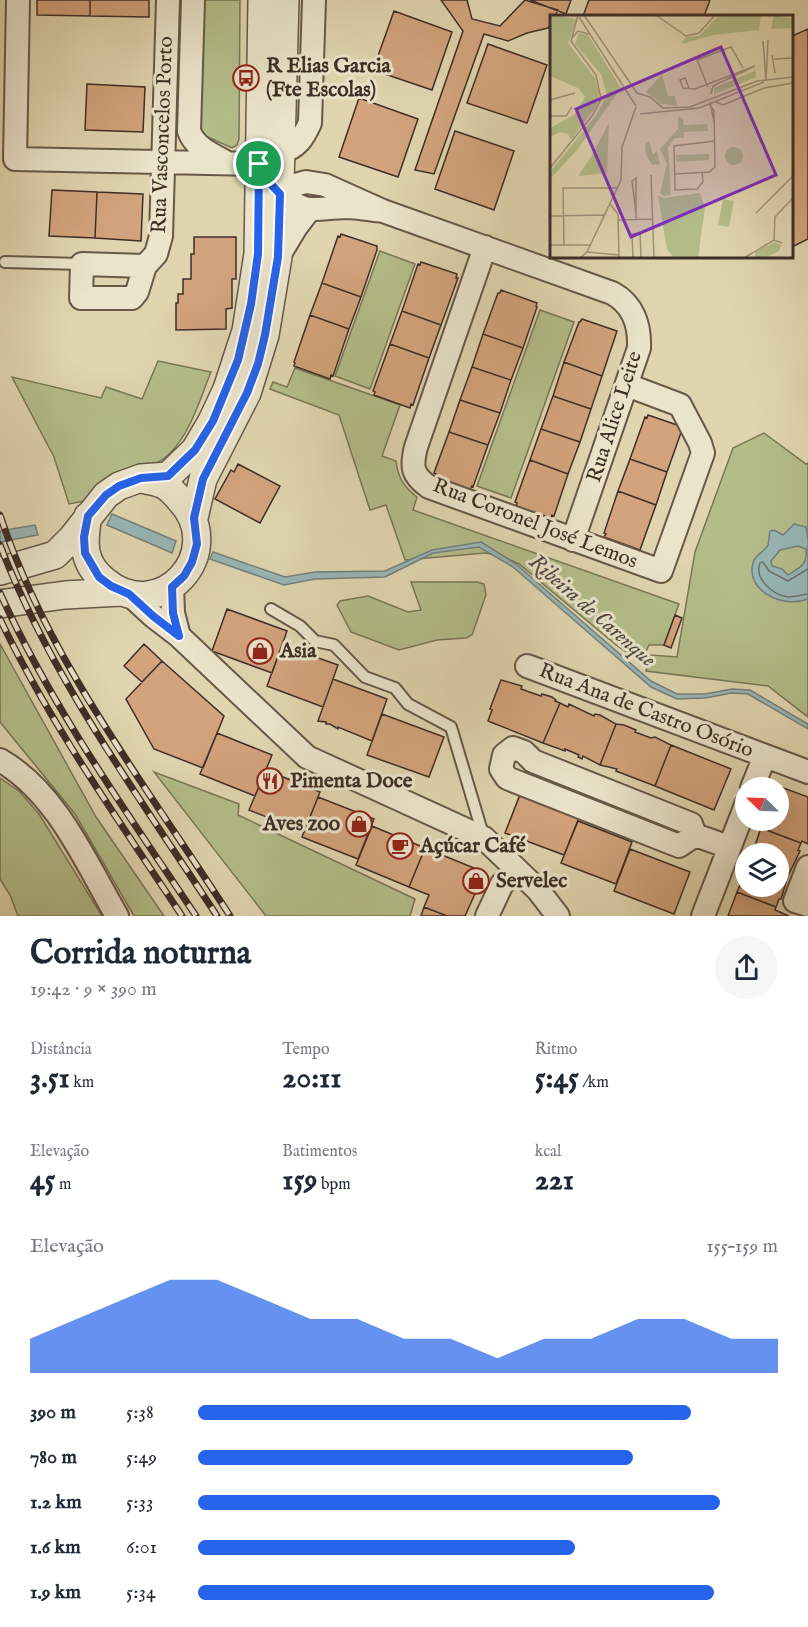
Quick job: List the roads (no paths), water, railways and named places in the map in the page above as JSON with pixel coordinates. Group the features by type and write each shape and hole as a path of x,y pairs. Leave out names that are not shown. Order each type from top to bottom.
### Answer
{"street":[{"path":"18,0 15,159 228,163 270,158 295,147 302,141 310,123 314,0"},
{"name":"Rua Vasconcelos Porto","path":"82,264 81,298 132,298 137,292 145,266 156,254 161,236 165,162 168,0"},
{"name":"Rua Vasconcelos Porto","path":"193,0 189,131 192,140 200,147 228,163"},
{"path":"0,571 54,555 72,538 106,495 119,486 141,478 168,476 195,450 213,421 238,360 251,304 270,158 262,0"},
{"path":"278,257 309,210 294,205 268,181 285,0"},
{"name":"Rua Alice Leite","path":"270,158 383,211 621,297 634,315 640,335 639,348 573,540"},
{"name":"Rua Alice Leite","path":"280,194 295,185 306,182 325,185"},
{"path":"0,604 65,595 125,593 146,596 172,587 184,576 192,562 197,544 194,518 203,479 247,393 258,364 278,257 280,194"},
{"name":"Rua Alice Leite","path":"309,210 346,207 383,211"},
{"name":"Rua Coronel José Lemos","path":"484,247 416,447 413,459 418,479 429,487 661,572 703,453 680,405 627,385"},
{"path":"82,264 145,266"},
{"path":"141,478 164,485 175,494 194,518"},
{"path":"88,516 84,537 85,553 99,577 125,593 179,636 307,757 484,838 538,890 558,916"},
{"path":"172,587 173,613 179,636"},
{"name":"Rua Ana de Castro Osório","path":"527,666 808,772"},
{"path":"513,748 524,752 533,761 691,824 695,835 679,846 507,778 501,769 504,755 513,748"},
{"path":"756,777 765,756"},
{"path":"0,760 37,788 51,806 117,916"},
{"path":"703,916 735,831"},
{"path":"695,835 729,847"},
{"path":"808,867 795,900 808,906"},
{"path":"487,916 502,884 517,870"}],"lane":[{"path":"5,262 82,264"},
{"path":"271,609 300,626 315,641 334,645 365,677 395,688 408,704 451,727 484,838"}],"water":[{"path":"112,514 176,541 172,553 107,525"},
{"path":"794,524 806,527 808,599 788,602 778,599 768,595 755,582 752,573 753,563 768,545 770,531 774,530 783,535","holes":["798,546 806,549 804,562 788,575 782,569 772,566 771,561 780,550"]},
{"path":"35,525 38,535 0,542 0,531"},
{"path":"481,542 516,564 651,681 677,694 705,694 732,689 750,690 808,724 808,729 748,694 732,693 705,698 677,699 651,687 513,567 479,547 433,553 385,577 315,579 284,585 210,559 213,552 285,577 315,572 385,571 432,550"}],"railway":[{"path":"0,515 20,569 72,672 102,722 230,916"},
{"path":"0,545 21,595 71,690 217,916"},
{"path":"0,593 20,636 66,718 196,916"},
{"path":"0,619 63,734 182,916"}],"place":[{"name":"R Elias Garcia (Fte Escolas)","path":"246,78"},
{"name":"Asia","path":"260,651"},
{"name":"Pimenta Doce","path":"270,781"},
{"name":"Aves zoo","path":"359,824"},
{"name":"Açúcar Café","path":"400,846"},
{"name":"Servelec","path":"476,881"}],"water label":[{"name":"Ribeira de Carenque","path":"592,611"}]}
